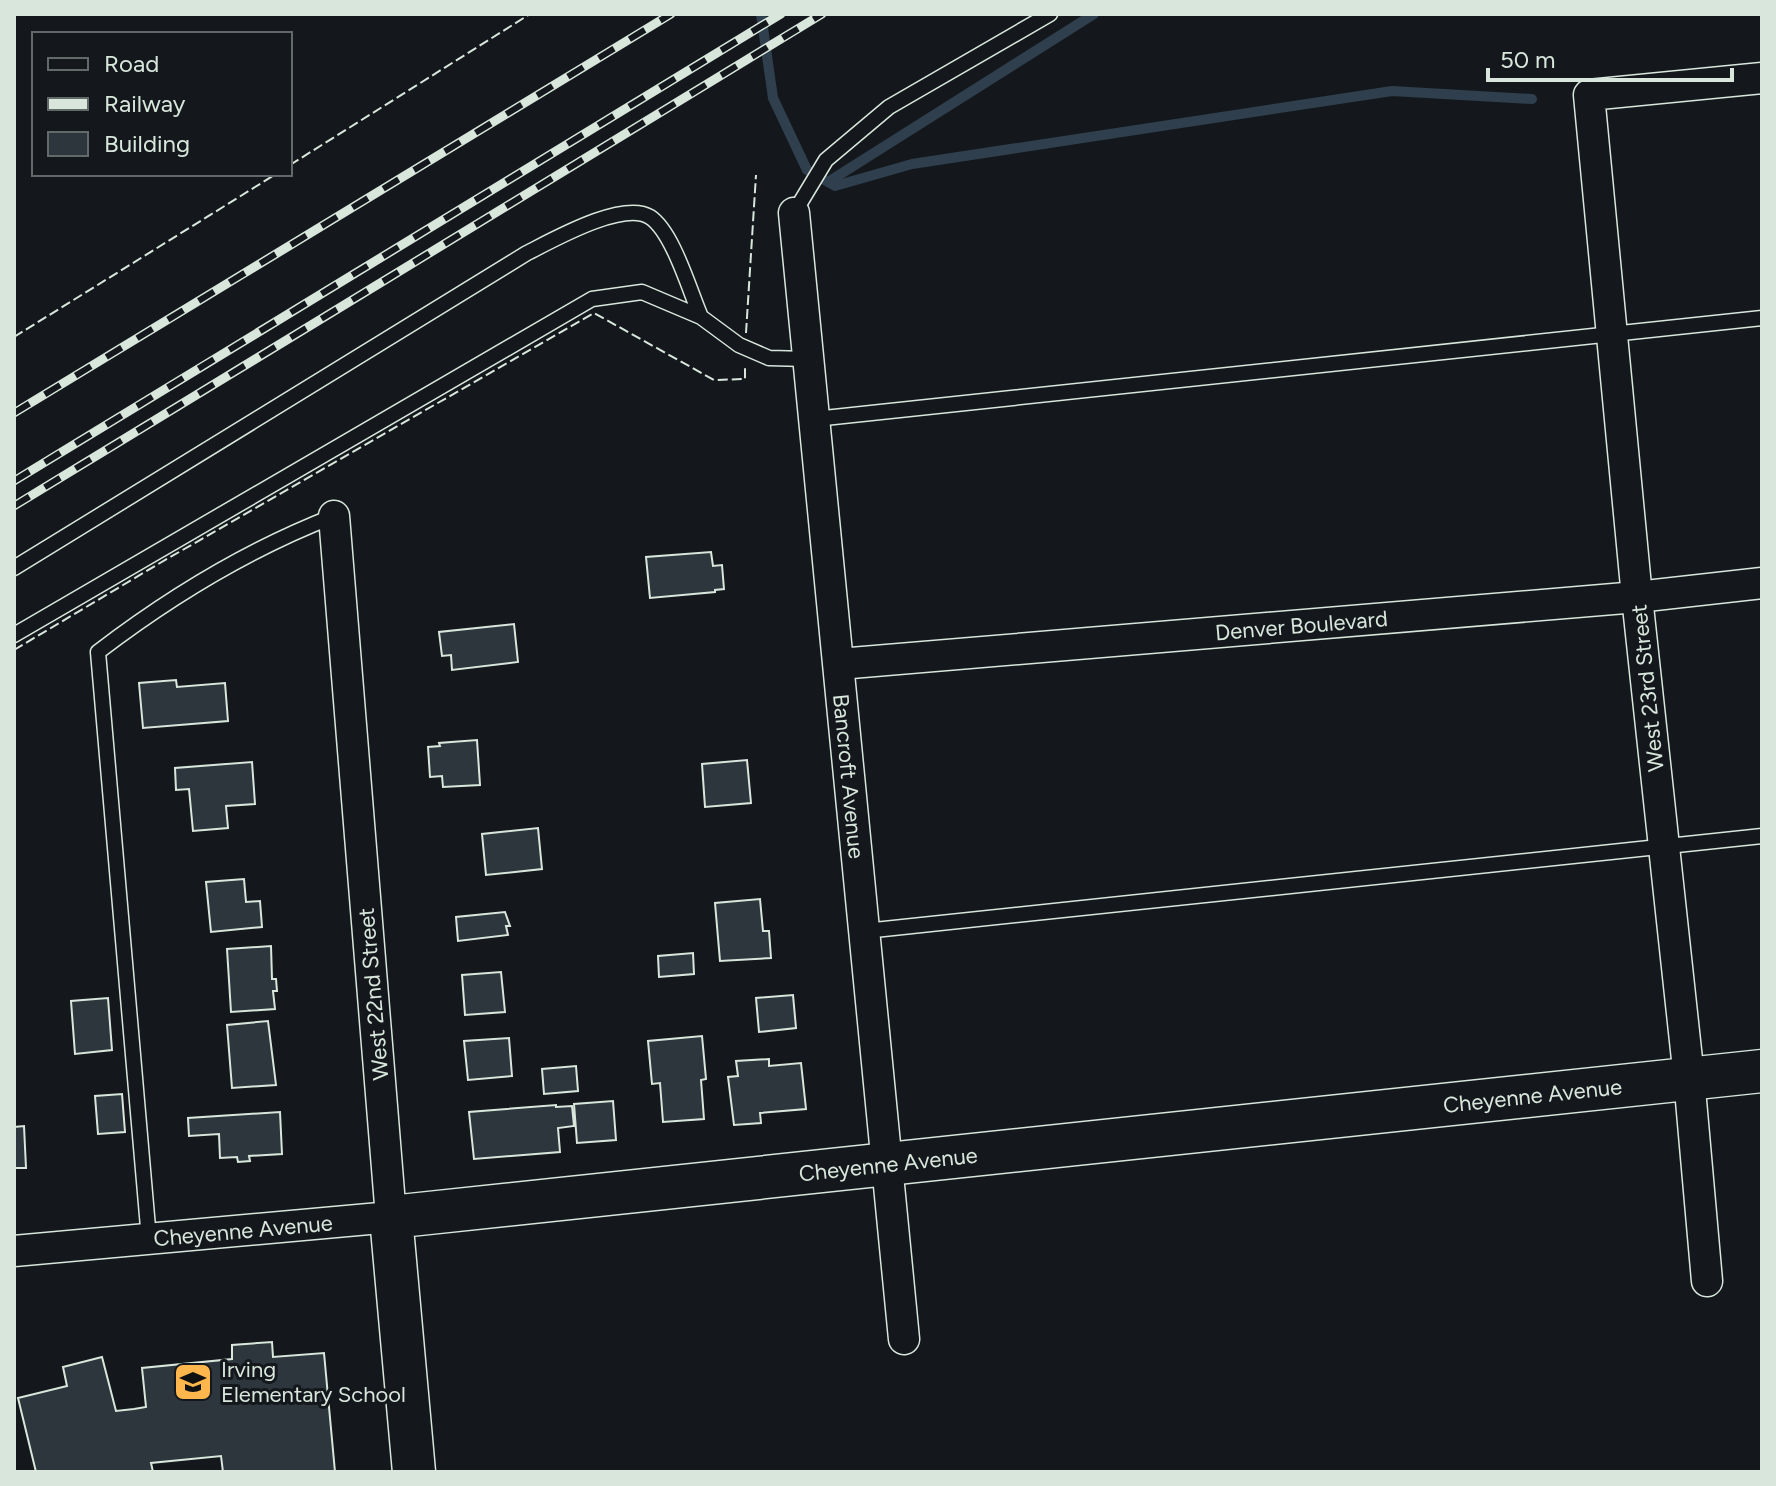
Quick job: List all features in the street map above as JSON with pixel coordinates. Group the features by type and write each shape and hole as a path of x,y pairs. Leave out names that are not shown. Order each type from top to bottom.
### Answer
{"street":[{"name":"West 23rd Street","path":"1707,1281 1589,95 1762,78"},
{"name":"Bancroft Avenue","path":"794,213 904,1339"},
{"name":"West 22nd Street","path":"334,516 414,1472"},
{"name":"Denver Boulevard","path":"839,664 1637,597 1762,583"},
{"name":"Cheyenne Avenue","path":"14,1251 391,1217 1762,1071"}],"lane":[{"path":"794,213 826,160 889,107 1050,14"},
{"path":"14,568 527,253 572,230 628,212 649,217 666,235 701,317"},
{"path":"14,635 592,299 642,292 701,317 739,345 769,358 807,359"},
{"path":"815,419 1762,318"},
{"path":"149,1239 98,652 152,611 284,535 334,516"},
{"path":"865,931 1762,836"}],"building":[{"path":"711,552 713,566 722,565 724,589 650,598 646,557"},
{"path":"514,624 518,662 452,670 451,655 442,656 439,632"},
{"path":"176,680 177,687 225,683 228,721 143,728 139,683"},
{"path":"477,740 480,785 443,787 442,776 430,777 428,747 440,746 439,743"},
{"path":"747,760 751,803 705,807 702,764"},
{"path":"252,762 255,804 226,806 228,828 193,831 189,789 176,790 175,768"},
{"path":"538,828 542,869 486,875 482,834"},
{"path":"244,879 246,902 260,901 262,927 211,932 206,882"},
{"path":"760,899 763,931 769,931 771,958 720,961 715,903"},
{"path":"505,912 510,926 506,926 508,935 458,941 456,917"},
{"path":"271,946 272,979 276,979 277,991 273,991 275,1009 231,1012 227,949"},
{"path":"693,953 694,974 659,977 658,956"},
{"path":"501,972 505,1012 465,1015 462,975"},
{"path":"793,995 796,1028 759,1032 756,998"},
{"path":"108,998 112,1050 75,1054 71,1001"},
{"path":"268,1021 276,1085 232,1088 227,1025"},
{"path":"702,1036 706,1079 701,1080 704,1119 663,1122 660,1083 652,1084 648,1041"},
{"path":"509,1038 512,1076 468,1080 464,1041"},
{"path":"769,1059 769,1066 801,1063 806,1109 760,1113 761,1123 734,1125 728,1077 738,1076 736,1061"},
{"path":"576,1066 578,1091 544,1094 542,1069"},
{"path":"122,1094 125,1132 98,1134 95,1096"},
{"path":"613,1101 616,1140 577,1143 574,1104"},
{"path":"572,1106 574,1126 558,1128 560,1152 474,1159 469,1112"},
{"path":"280,1112 282,1154 249,1156 250,1161 238,1162 237,1157 220,1158 219,1134 189,1136 188,1118"},
{"path":"24,1126 26,1168 14,1168 14,1127"},
{"path":"272,1342 273,1357 324,1353 335,1472 223,1472 221,1456 151,1463 153,1472 36,1472 18,1398 67,1386 63,1367 102,1357 116,1411 134,1409 146,1407 142,1368 232,1359 232,1345"}],"waterway":[{"path":"761,14 773,98 807,170 835,186 912,164 1392,91 1532,99"},
{"path":"828,182 1094,14"}],"railway":[{"path":"14,413 671,14"},
{"path":"14,481 781,14"},
{"path":"14,506 822,14"}],"fence":[{"path":"292,164 530,14"},
{"path":"746,333 756,175"},
{"path":"14,337 273,176"},
{"path":"14,650 594,313 714,380 745,379 745,367"}],"place":[{"name":"Irving Elementary School","path":"193,1382"}]}
